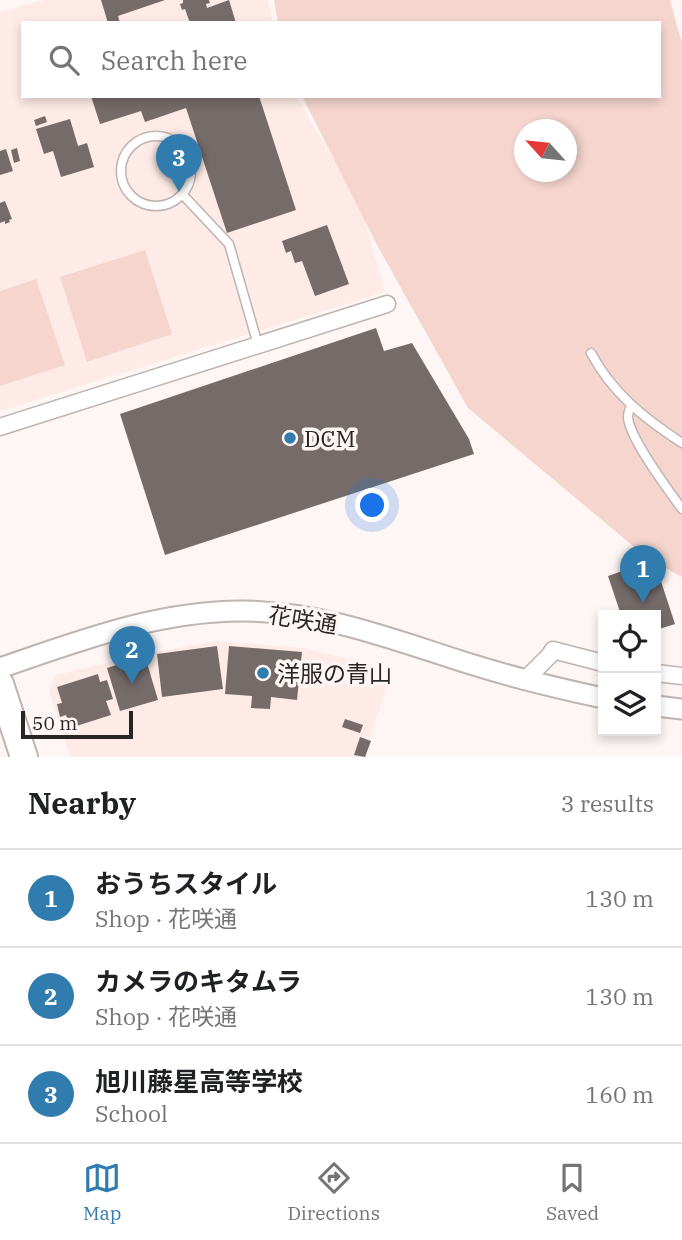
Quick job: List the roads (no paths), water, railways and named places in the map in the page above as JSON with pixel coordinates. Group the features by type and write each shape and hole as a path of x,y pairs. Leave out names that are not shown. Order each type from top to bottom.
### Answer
{"highway":[{"path":"0,684 24,757"}],"street":[{"path":"0,427 387,303"},
{"name":"花咲通","path":"0,668 147,621 192,614 242,611 285,613 338,622 524,681 598,697"},
{"path":"524,681 553,650 598,662"},
{"path":"661,674 682,676"},
{"path":"661,707 682,709"}],"lane":[{"path":"155,136 164,137 180,145 190,161 191,170 191,179 183,195 176,201 158,207 140,203 133,198 123,183 121,174 121,164 130,148 137,142 155,136"},
{"path":"183,195 229,244 258,345"},
{"path":"591,353 611,385 631,407 682,443"},
{"path":"631,407 628,417 632,432 660,479 682,509"}],"place":[{"name":"旭川藤星高等学校","path":"179,192"},
{"name":"DCM","path":"290,438"},
{"name":"おうちスタイル","path":"643,603"},
{"name":"洋服の青山","path":"263,673"},
{"name":"カメラのキタムラ","path":"132,684"}]}
